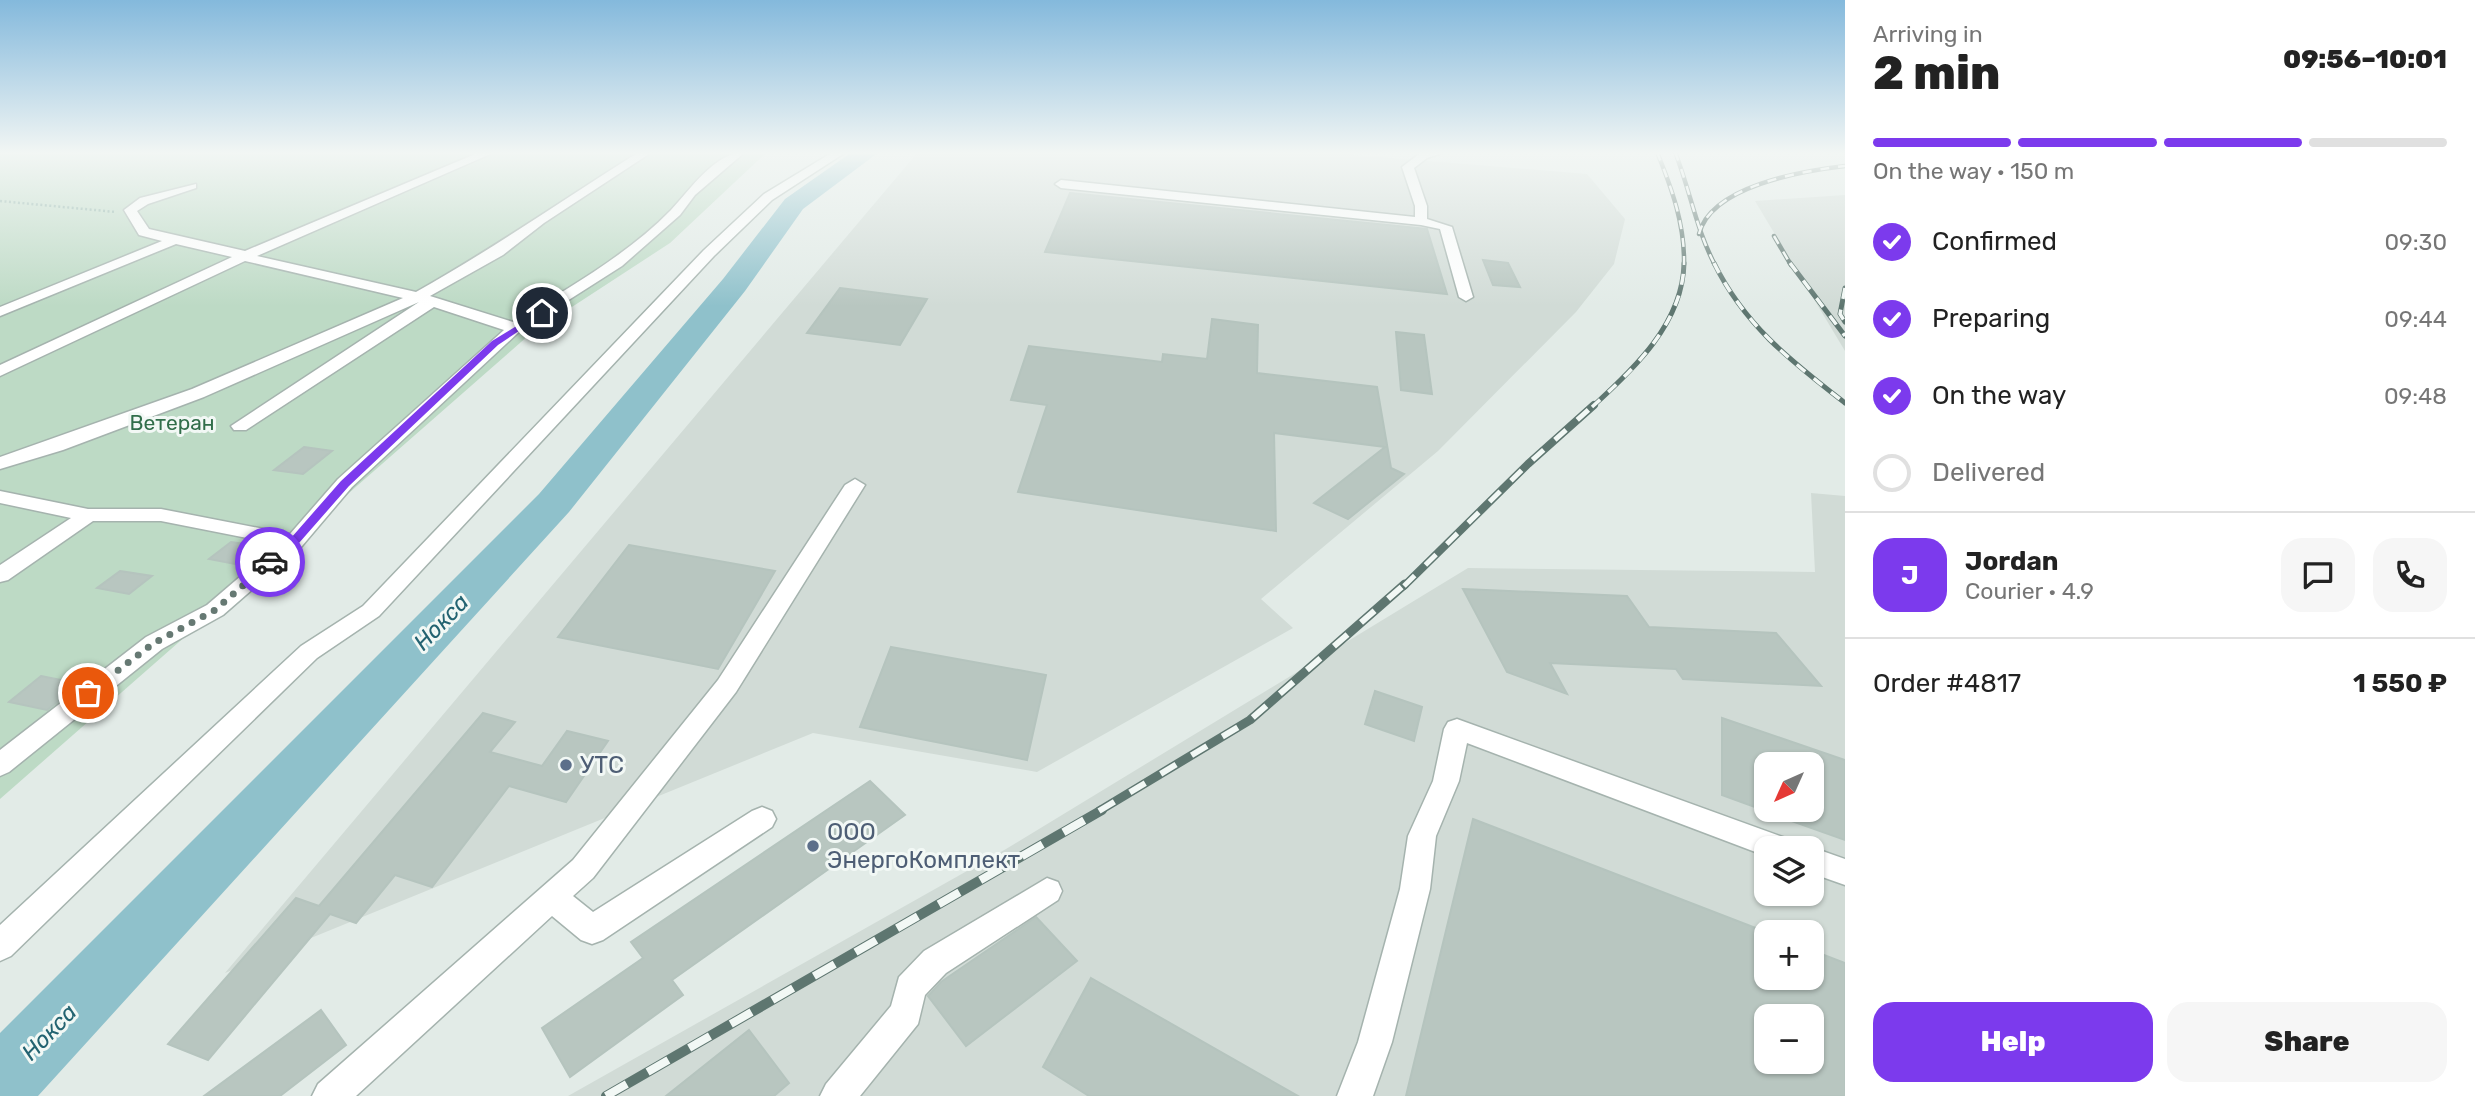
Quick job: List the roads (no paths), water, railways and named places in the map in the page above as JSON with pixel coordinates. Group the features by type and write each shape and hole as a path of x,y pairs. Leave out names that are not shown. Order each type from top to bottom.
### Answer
{"street":[{"path":"141,203 130,210 144,232 424,300 515,328"},
{"path":"0,371 245,256 370,203"},
{"path":"240,426 567,203"},
{"path":"0,765 154,643 215,610 295,541 345,483 515,328 617,263 683,203"},
{"path":"0,946 309,652 371,611 700,262 762,203"},
{"path":"1247,203 1421,221 1447,227 1466,297"},
{"path":"1420,203 1421,221"},
{"path":"0,312 175,240"},
{"path":"0,463 56,446 198,393 424,300"},
{"path":"330,1096 583,869 727,685 855,485"},
{"path":"0,497 88,514 162,514 295,541"},
{"path":"0,575 88,514"},
{"path":"1354,1096 1375,1042 1415,889 1422,836 1446,781 1457,729 1754,839"},
{"path":"552,897 592,930 762,819"},
{"path":"1824,865 1845,872"},
{"path":"838,1096 906,1013 910,988 935,962 1047,891"}],"waterway":[{"name":"Нокса","path":"0,1084 554,503 734,285 795,203"}],"railway":[{"path":"1675,203 1684,263"},
{"path":"1692,203 1701,231"},
{"path":"1701,231 1707,218 1722,203"},
{"path":"1701,231 1715,264"},
{"path":"1774,236 1791,265"},
{"path":"1592,407 1639,361 1666,325 1681,285 1684,263"},
{"path":"1790,263 1845,336"},
{"path":"1715,264 1740,306 1755,324 1788,357 1845,403"},
{"path":"1845,288 1840,314 1845,322"},
{"path":"1404,586 1528,464 1594,405"},
{"path":"1099,811 1250,720 1405,584"},
{"path":"606,1096 1102,810"}],"place":[{"name":"УТС","path":"566,765"},
{"name":"ООО ЭнергоКомплект","path":"813,846"}],"park label":[{"name":"Ветеран","path":"172,422"}]}
